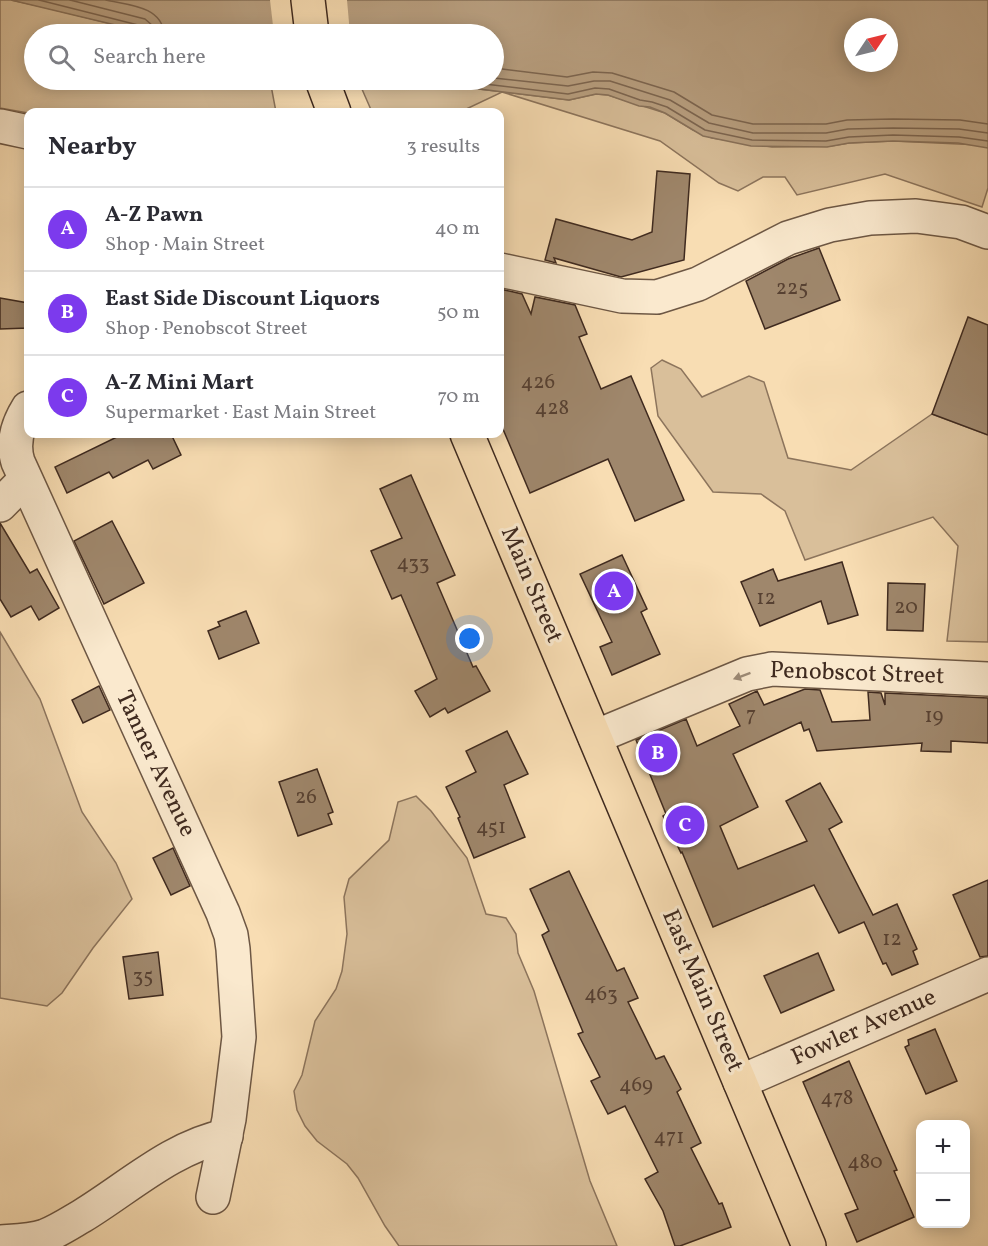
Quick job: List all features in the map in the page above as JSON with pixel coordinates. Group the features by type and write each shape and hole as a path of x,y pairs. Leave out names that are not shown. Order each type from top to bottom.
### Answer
{"highway":[{"path":"308,0 311,24"},
{"path":"326,90 332,108"},
{"name":"Main Street","path":"469,438 594,737"},
{"name":"East Main Street","path":"594,737 809,1246"}],"street":[{"path":"0,126 24,131"},
{"path":"504,271 622,296 657,297 698,284 788,238 830,225 870,218 916,216 961,222 988,232"},
{"name":"Tanner Avenue","path":"24,417 15,442 16,453 25,480 228,925 233,949 240,1037 226,1136 213,1197"},
{"path":"0,505 25,480"},
{"name":"Penobscot Street","path":"594,737 759,670 988,679"},
{"name":"Fowler Avenue","path":"740,1082 988,974"},
{"path":"0,1242 31,1239 57,1231 186,1149 226,1136"}],"shaded area":[{"path":"0,0 11,0 112,24 24,24 24,90 272,90 275,108 24,108 24,112 0,108"},
{"path":"362,90 487,90 569,100 596,94 608,95 665,113 693,130 712,138 772,147 831,146 893,141 981,145 988,147 988,188 982,207 885,174 797,195 785,177 763,177 738,191 719,183 660,141 502,92 468,108 370,108"},
{"path":"662,360 681,369 702,397 749,376 764,382 788,458 851,470 932,414 988,435 988,642 947,641 958,546 933,517 805,560 785,511 761,494 713,492 658,416 651,368"},
{"path":"0,632 40,699 82,812 116,863 132,899 93,948 62,993 47,1006 0,998"},
{"path":"416,796 431,811 467,858 486,914 506,918 516,934 518,953 534,991 590,1181 617,1246 399,1246 358,1178 347,1164 317,1141 305,1126 297,1110 294,1091 302,1075 315,1021 336,989 342,971 347,934 344,897 349,879 389,840 398,802"}],"water":[{"path":"11,0 988,0 988,148 958,143 893,141 849,143 827,147 751,146 703,136 665,113 650,107 639,106 608,95 596,94 569,100 487,90 504,90 504,24 111,24"}],"pier":[{"path":"270,0 347,0 349,24 273,24"}],"building":[{"path":"657,171 690,174 684,260 621,277 554,258 556,263 545,260 556,219 632,240 652,232"},
{"path":"819,248 840,300 765,329 746,281 788,259"},
{"path":"504,290 522,294 531,314 535,297 575,305 587,334 579,337 601,389 631,376 684,500 635,521 608,459 530,493 504,431"},
{"path":"0,298 24,302 24,328 0,329"},
{"path":"968,317 988,325 988,435 932,414"},
{"path":"115,438 173,438 181,455 153,469 148,460 113,478 109,472 67,493 55,467"},
{"path":"411,475 455,575 437,583 473,667 476,666 490,691 448,713 445,708 430,717 415,691 437,679 401,595 392,599 371,551 402,538 380,489"},
{"path":"112,521 144,583 104,604 74,541"},
{"path":"0,523 30,573 37,569 59,608 39,620 31,606 11,617 0,599"},
{"path":"622,555 647,609 641,612 660,654 612,675 600,647 612,642 580,574"},
{"path":"842,562 858,615 828,624 821,601 760,626 741,582 773,569 778,581"},
{"path":"888,583 925,584 923,631 887,630"},
{"path":"246,611 259,643 219,659 208,631 220,626 218,622"},
{"path":"99,686 110,710 83,723 72,700"},
{"path":"805,689 820,690 832,722 870,720 868,692 881,693 885,705 885,693 988,698 988,743 951,741 951,752 921,751 922,743 817,751 809,729 804,731 801,722 733,754 758,807 720,826 738,869 807,841 786,801 820,783 842,822 829,829 873,915 897,904 917,949 913,951 918,964 892,975 886,963 883,964 864,922 839,933 814,885 713,927 682,852 663,816 666,814 636,740 686,719 697,746 740,726 729,704 757,691 764,705"},
{"path":"507,731 528,774 504,785 525,837 474,858 458,818 460,817 446,787 476,772 466,751"},
{"path":"317,769 333,812 328,814 332,824 298,836 279,782"},
{"path":"173,848 190,886 171,895 153,858"},
{"path":"569,871 617,971 624,968 638,998 628,1002 656,1059 664,1056 681,1089 677,1092 701,1143 691,1148 719,1204 722,1203 731,1227 675,1246 663,1211 645,1179 658,1172 625,1106 608,1114 591,1081 600,1077 578,1034 583,1032 542,935 549,931 530,889"},
{"path":"988,880 988,956 980,957 953,895"},
{"path":"158,952 163,995 129,999 123,957"},
{"path":"818,953 834,990 781,1013 764,976"},
{"path":"935,1029 957,1081 926,1094 905,1047 909,1045 908,1040"},
{"path":"849,1061 897,1170 894,1171 914,1217 857,1242 845,1214 858,1209 803,1082"}],"place":[{"name":"A-Z Pawn","path":"614,591"},
{"name":"East Side Discount Liquors","path":"658,753"},
{"name":"A-Z Mini Mart","path":"685,825"}]}
